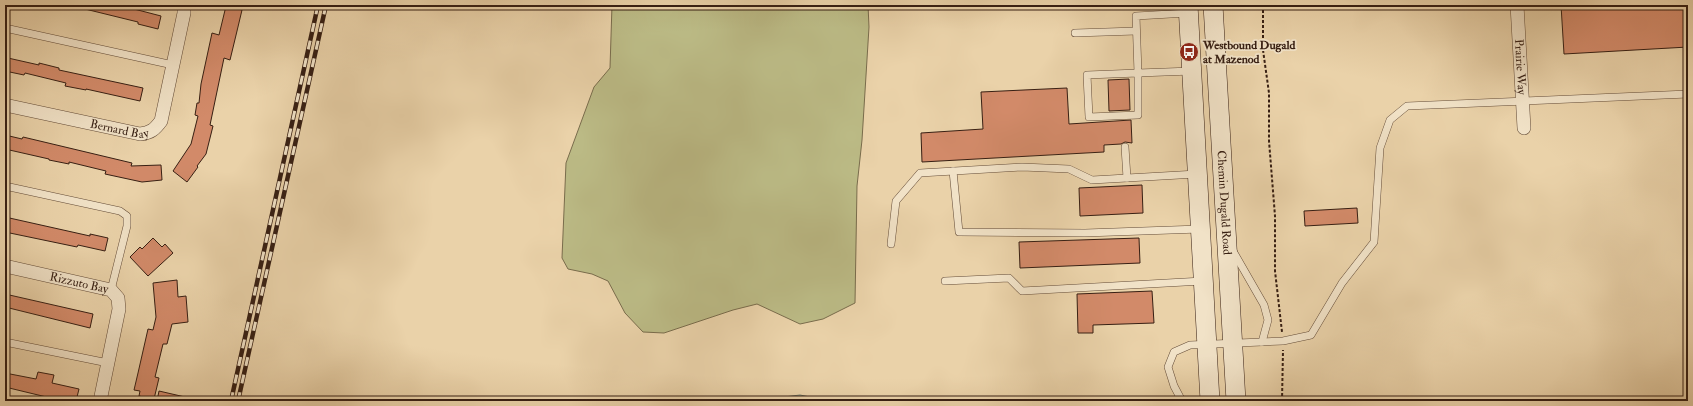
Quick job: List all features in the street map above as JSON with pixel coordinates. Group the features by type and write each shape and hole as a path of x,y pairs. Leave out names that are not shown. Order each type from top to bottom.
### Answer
{"main road":[{"name":"Chemin Dugald Road","path":"1213,5 1236,401"},
{"path":"1214,36 1221,5"},
{"name":"Chemin Dugald Road","path":"1189,9 1210,401"}],"street":[{"name":"Bernard Bay","path":"5,105 140,134 148,134 156,128 161,121 184,13 184,5"},
{"name":"Prairie Way","path":"1517,5 1524,128"},
{"name":"Rizzuto Bay","path":"5,266 111,290 118,298 119,309 100,401"}],"lane":[{"path":"1189,9 1136,16 1138,74 1138,115 1089,116 1087,75 1138,74 1192,71"},
{"path":"5,28 173,65"},
{"path":"1075,33 1136,31"},
{"path":"1182,401 1174,386 1168,367 1174,352 1190,345 1283,341 1310,335 1342,283 1374,242 1380,148 1390,120 1407,106 1688,94"},
{"path":"1125,147 1127,178"},
{"path":"891,244 896,201 920,173 1022,167 1069,169 1092,180 1197,174"},
{"path":"953,171 959,232 1085,233 1200,229"},
{"path":"5,186 120,211 127,216 127,226 111,290"},
{"path":"1226,240 1264,304 1268,320 1262,342"},
{"path":"945,281 1009,278 1022,291 1203,281"},
{"path":"5,342 108,363"}],"path":[{"path":"1263,5 1263,50 1269,94 1269,141 1275,216 1275,271 1283,341 1284,381 1282,401"}],"shaded area":[{"path":"612,5 868,5 869,27 862,140 857,186 855,303 823,319 800,324 757,304 733,310 664,333 643,332 625,313 608,281 592,274 568,269 562,258 566,163 594,87 610,68"},
{"path":"800,395 815,398 818,401 768,401 776,398"}],"building":[{"path":"85,5 126,5 134,7 134,9 161,16 158,29 138,24 138,22 85,9"},
{"path":"1561,5 1688,5 1688,47 1564,54"},
{"path":"226,6 242,10 230,60 224,58 210,125 213,126 206,154 187,182 173,171 191,144 198,116 195,115 197,103 199,103 201,84 212,33 219,35"},
{"path":"8,58 39,65 39,63 59,68 59,70 143,88 140,101 65,86 66,83 25,73 24,75 5,71"},
{"path":"1129,79 1130,110 1109,111 1108,80"},
{"path":"1067,88 1069,124 1131,120 1132,143 1125,142 1121,144 1104,145 1104,152 922,162 921,133 983,129 981,92"},
{"path":"5,135 22,139 23,137 132,163 131,166 161,165 162,180 142,182 105,174 106,171 69,162 69,164 49,160 5,149"},
{"path":"1142,185 1143,213 1080,216 1079,188"},
{"path":"1357,208 1358,223 1305,226 1304,211"},
{"path":"5,217 90,236 90,234 108,238 105,251 78,245 77,247 5,232"},
{"path":"153,238 162,247 165,244 173,253 148,276 130,257 140,247 142,249"},
{"path":"1139,238 1140,263 1020,268 1019,242"},
{"path":"177,280 178,297 186,296 188,322 172,324 167,344 163,344 155,377 159,378 154,399 139,396 140,391 134,390 148,329 153,330 156,317 153,283"},
{"path":"1152,291 1154,323 1093,325 1093,333 1078,333 1077,294"},
{"path":"5,294 93,314 90,328 5,307"},
{"path":"38,372 54,375 52,383 79,389 76,401 63,401 5,387 5,373 36,379"},
{"path":"159,391 185,397 185,401 157,401"}],"railway":[{"path":"231,401 318,5"},
{"path":"238,401 326,5"}],"place":[{"name":"Westbound Dugald at Mazenod","path":"1189,52"}]}
